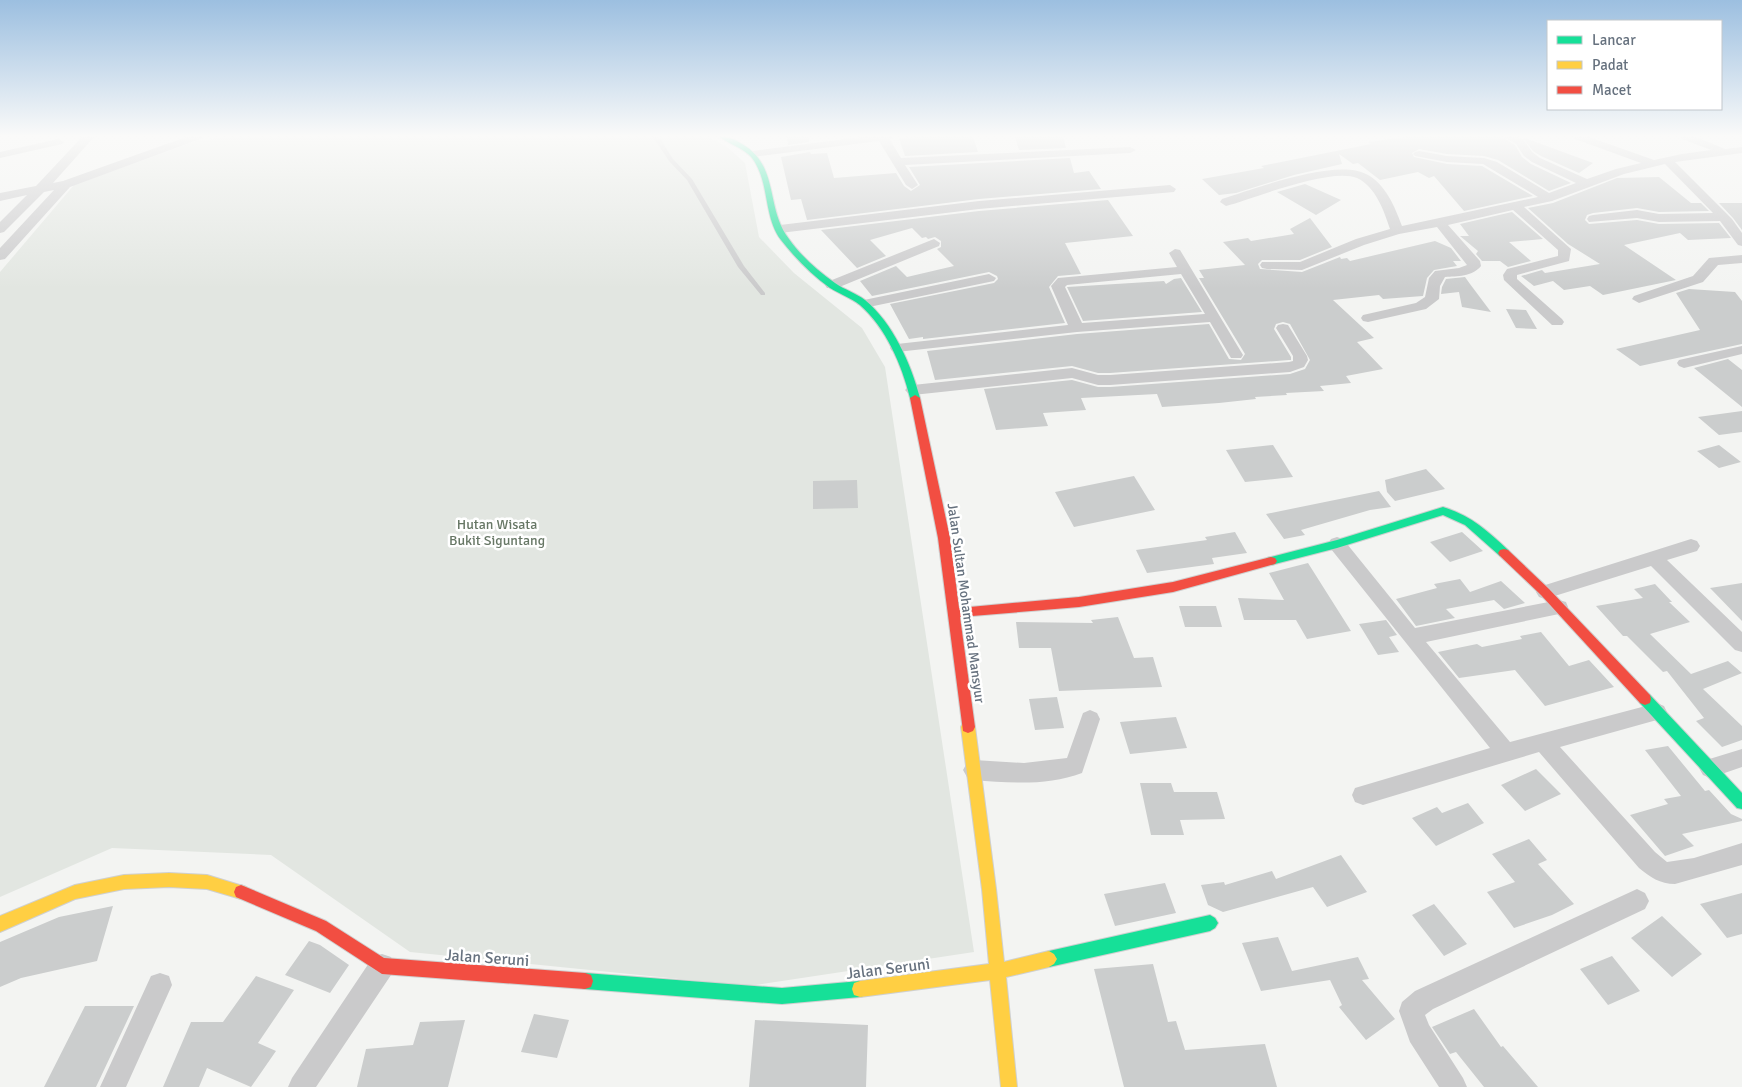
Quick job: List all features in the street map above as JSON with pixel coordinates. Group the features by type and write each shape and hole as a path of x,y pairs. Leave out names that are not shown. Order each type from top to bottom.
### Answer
{"street":[{"path":"0,229 42,188"},
{"path":"0,197 50,188"},
{"path":"0,256 63,188"},
{"name":"Jalan Sultan Mohammad Mansyur","path":"766,188 770,207 780,229 799,256 832,285 864,304 896,348 914,390 944,538 998,971 1009,1087"},
{"path":"1226,202 1275,188"},
{"path":"1375,188 1383,196 1397,231"},
{"path":"1531,188 1548,198"},
{"path":"1267,265 1302,266 1360,242 1397,231 1516,206 1548,198 1573,188"},
{"path":"1694,188 1725,219 1742,242"},
{"path":"780,229 980,206 1170,189"},
{"path":"1516,206 1564,249 1564,258 1512,272 1510,275 1511,280 1557,322"},
{"path":"1592,219 1637,214 1659,218 1725,219 1742,224"},
{"path":"1368,318 1421,306 1432,299 1432,286 1437,275 1460,271 1474,266 1473,261 1440,223"},
{"path":"832,285 934,242"},
{"path":"1175,252 1236,355"},
{"path":"1639,299 1698,279 1714,261 1742,259"},
{"path":"1077,328 1060,295 1058,286 1063,281 1186,270"},
{"path":"864,304 989,278"},
{"path":"896,348 1077,328 1214,317"},
{"path":"914,390 1072,373 1098,380 1110,380 1290,367 1299,364 1301,360 1283,328"},
{"path":"1684,363 1742,350"},
{"path":"952,613 1078,602 1173,586 1337,544 1443,511 1453,513 1478,528 1545,592 1742,803"},
{"path":"1337,544 1506,752"},
{"path":"1545,592 1691,546"},
{"path":"1654,558 1742,644"},
{"path":"1411,637 1559,607"},
{"path":"1363,795 1506,752 1658,712"},
{"path":"974,770 1033,774 1054,772 1075,766 1090,719"},
{"path":"1543,742 1656,868 1667,873 1681,872 1742,854"},
{"path":"1710,768 1742,758"},
{"name":"Jalan Seruni","path":"0,924 75,892 124,882 169,880 208,882 248,894 321,926 382,966 782,996 878,988 998,971 1210,923"},
{"path":"1454,1087 1419,1033 1412,1011 1424,1000 1637,901"},
{"path":"301,1087 382,966"},
{"path":"113,1087 160,985"}],"lane":[{"path":"694,188 741,267 763,294"}],"green space":[{"name":"Hutan Wisata Bukit Siguntang","path":"72,188 750,188 759,237 794,273 862,328 885,367 974,952 749,986 410,952 271,855 112,848 0,897 0,272"}],"building":[{"path":"788,188 906,188 911,191 916,188 1101,189 979,199 807,220 801,199 791,200"},
{"path":"1211,188 1253,188 1236,193 1219,195"},
{"path":"1292,188 1313,188 1341,200 1316,215 1277,192"},
{"path":"1444,188 1519,188 1533,196 1464,211"},
{"path":"1544,188 1558,188 1549,191"},
{"path":"1592,188 1672,188 1691,203 1701,203 1709,211 1659,212 1637,208 1593,213 1587,215 1585,220 1589,224 1637,220 1659,224 1719,223 1731,238 1688,240 1680,233 1624,245 1676,280 1603,295 1590,286 1564,290 1553,281 1534,286 1521,276 1542,270 1545,273 1600,264 1568,244 1528,208 1553,203"},
{"path":"1108,200 1133,236 1065,243 1081,274 1058,276 1049,287 1065,323 923,339 923,337 909,339 890,304 994,283 998,279 997,276 989,272 872,296 860,281 896,266 907,277 954,266 937,249 941,247 941,241 935,237 922,238 912,228 870,240 886,256 857,268 821,230 979,211"},
{"path":"1719,203 1742,203 1742,230 1733,218"},
{"path":"1512,212 1543,239 1509,242 1531,261 1508,267 1500,261 1482,261 1476,254 1478,251 1460,236 1469,236 1460,224"},
{"path":"1310,218 1332,247 1300,260 1262,260 1258,264 1260,269 1302,272 1340,257 1341,259 1347,258 1350,261 1435,241 1451,248 1461,261 1453,261 1457,266 1434,270 1427,278 1423,296 1383,299 1379,295 1333,300 1374,338 1357,342 1383,369 1346,376 1351,383 1320,386 1324,391 1286,393 1287,395 1255,397 1256,399 1162,407 1157,394 1081,398 1086,410 1043,413 1048,426 996,430 984,389 1072,380 1098,387 1110,387 1290,374 1305,369 1310,360 1290,324 1283,322 1276,324 1274,329 1291,360 1110,373 1098,373 1072,366 935,380 927,351 1077,334 1209,324 1229,359 1241,360 1245,354 1199,278 1204,278 1199,270 1245,265 1223,242 1248,238 1251,241 1294,234 1290,229"},
{"path":"1465,277 1491,312 1462,307 1459,292 1441,294 1446,279"},
{"path":"1181,278 1202,312 1083,321 1067,287 1164,281 1166,284 1174,279"},
{"path":"1689,289 1735,292 1742,301 1742,344 1640,366 1616,349 1700,330 1676,293"},
{"path":"1506,309 1526,310 1537,329 1516,328"},
{"path":"1728,359 1742,370 1742,407 1694,368"},
{"path":"1742,411 1742,432 1719,435 1698,417"},
{"path":"1273,445 1293,477 1245,482 1226,450"},
{"path":"1719,445 1741,462 1719,468 1697,451"},
{"path":"1426,469 1445,489 1395,501 1387,492 1385,480"},
{"path":"1134,476 1155,510 1074,527 1055,492"},
{"path":"857,480 858,508 813,509 813,481"},
{"path":"1379,491 1391,507 1370,510 1301,530 1305,535 1284,539 1266,514"},
{"path":"1235,532 1247,553 1212,558 1214,564 1147,573 1136,550 1207,540 1205,537"},
{"path":"1462,532 1483,551 1450,562 1430,542"},
{"path":"1308,563 1351,631 1307,639 1296,620 1244,620 1238,598 1284,600 1269,573"},
{"path":"1460,579 1470,592 1501,581 1525,603 1504,609 1494,600 1446,609 1455,618 1416,626 1396,599 1437,588 1434,584"},
{"path":"1742,583 1742,621 1710,588"},
{"path":"1655,584 1672,602 1669,602 1690,622 1650,634 1691,674 1728,661 1742,673 1703,689 1742,726 1742,740 1722,747 1696,721 1704,718 1667,671 1663,672 1627,636 1623,636 1596,606 1643,598 1634,589"},
{"path":"1179,606 1216,606 1222,627 1185,627"},
{"path":"1118,617 1134,658 1153,657 1162,687 1059,691 1051,648 1019,648 1016,622 1093,623 1091,620"},
{"path":"1386,620 1397,635 1389,637 1399,652 1378,655 1359,624"},
{"path":"1541,632 1569,666 1589,660 1614,687 1545,706 1515,670 1459,678 1438,652 1477,644 1482,647 1522,639 1520,636"},
{"path":"1057,697 1064,728 1035,730 1029,699"},
{"path":"1176,717 1187,748 1130,754 1120,722"},
{"path":"1668,746 1705,791 1709,790 1731,814 1742,819 1742,821 1682,834 1694,846 1665,856 1630,815 1668,804 1664,799 1681,796 1645,750"},
{"path":"1536,769 1561,794 1525,811 1501,785"},
{"path":"1140,783 1171,783 1174,792 1217,792 1225,819 1180,820 1184,835 1151,835"},
{"path":"1468,803 1484,823 1436,846 1412,818 1437,807 1442,813"},
{"path":"1529,839 1547,860 1538,864 1574,904 1552,915 1514,928 1487,892 1515,882 1492,854"},
{"path":"1341,855 1367,892 1327,907 1313,887 1223,912 1208,905 1201,885 1224,882 1225,885 1272,871 1276,879"},
{"path":"1165,883 1176,913 1115,926 1104,894"},
{"path":"1742,893 1742,934 1727,938 1700,904"},
{"path":"1434,904 1467,944 1444,956 1412,915"},
{"path":"113,906 97,961 21,978 0,987 0,942 59,917"},
{"path":"1662,916 1702,954 1672,977 1631,938"},
{"path":"1278,937 1292,971 1358,957 1369,979 1362,980 1395,1019 1366,1040 1339,1007 1342,1005 1330,980 1261,991 1242,943"},
{"path":"309,941 320,945 349,965 330,993 285,975"},
{"path":"1612,956 1640,991 1608,1005 1580,969"},
{"path":"1153,964 1168,1022 1176,1021 1185,1050 1265,1044 1277,1087 1124,1087 1094,969"},
{"path":"256,976 294,990 258,1043 276,1051 251,1087 207,1068 199,1087 163,1087 191,1022 223,1022"},
{"path":"85,1006 134,1006 96,1087 44,1087"},
{"path":"1474,1009 1501,1047 1503,1046 1538,1087 1484,1087 1456,1052 1450,1054 1432,1027"},
{"path":"534,1014 569,1020 557,1058 521,1052"},
{"path":"465,1020 448,1087 357,1087 366,1049 413,1045 420,1022"},
{"path":"755,1020 868,1025 866,1087 749,1087"}],"traffic: fast":[{"path":"768,188 774,217 783,237 806,263 825,280 861,302 873,314 896,348 915,398"},
{"path":"1271,561 1337,544 1443,511 1469,522 1504,553"},
{"path":"1645,699 1742,803"},
{"path":"1049,959 1210,923"},
{"path":"585,981 782,996 860,989"}],"traffic: slow":[{"path":"968,727 989,889 1009,1087"},
{"path":"0,924 75,892 124,882 169,880 207,882 241,892"},
{"path":"860,989 998,971 1049,959"}],"traffic: jam":[{"path":"915,398 944,538 968,727"},
{"path":"1504,553 1545,592 1645,699"},
{"path":"953,613 1079,602 1173,587 1271,561"},
{"path":"241,892 321,926 382,966 585,981"}]}
